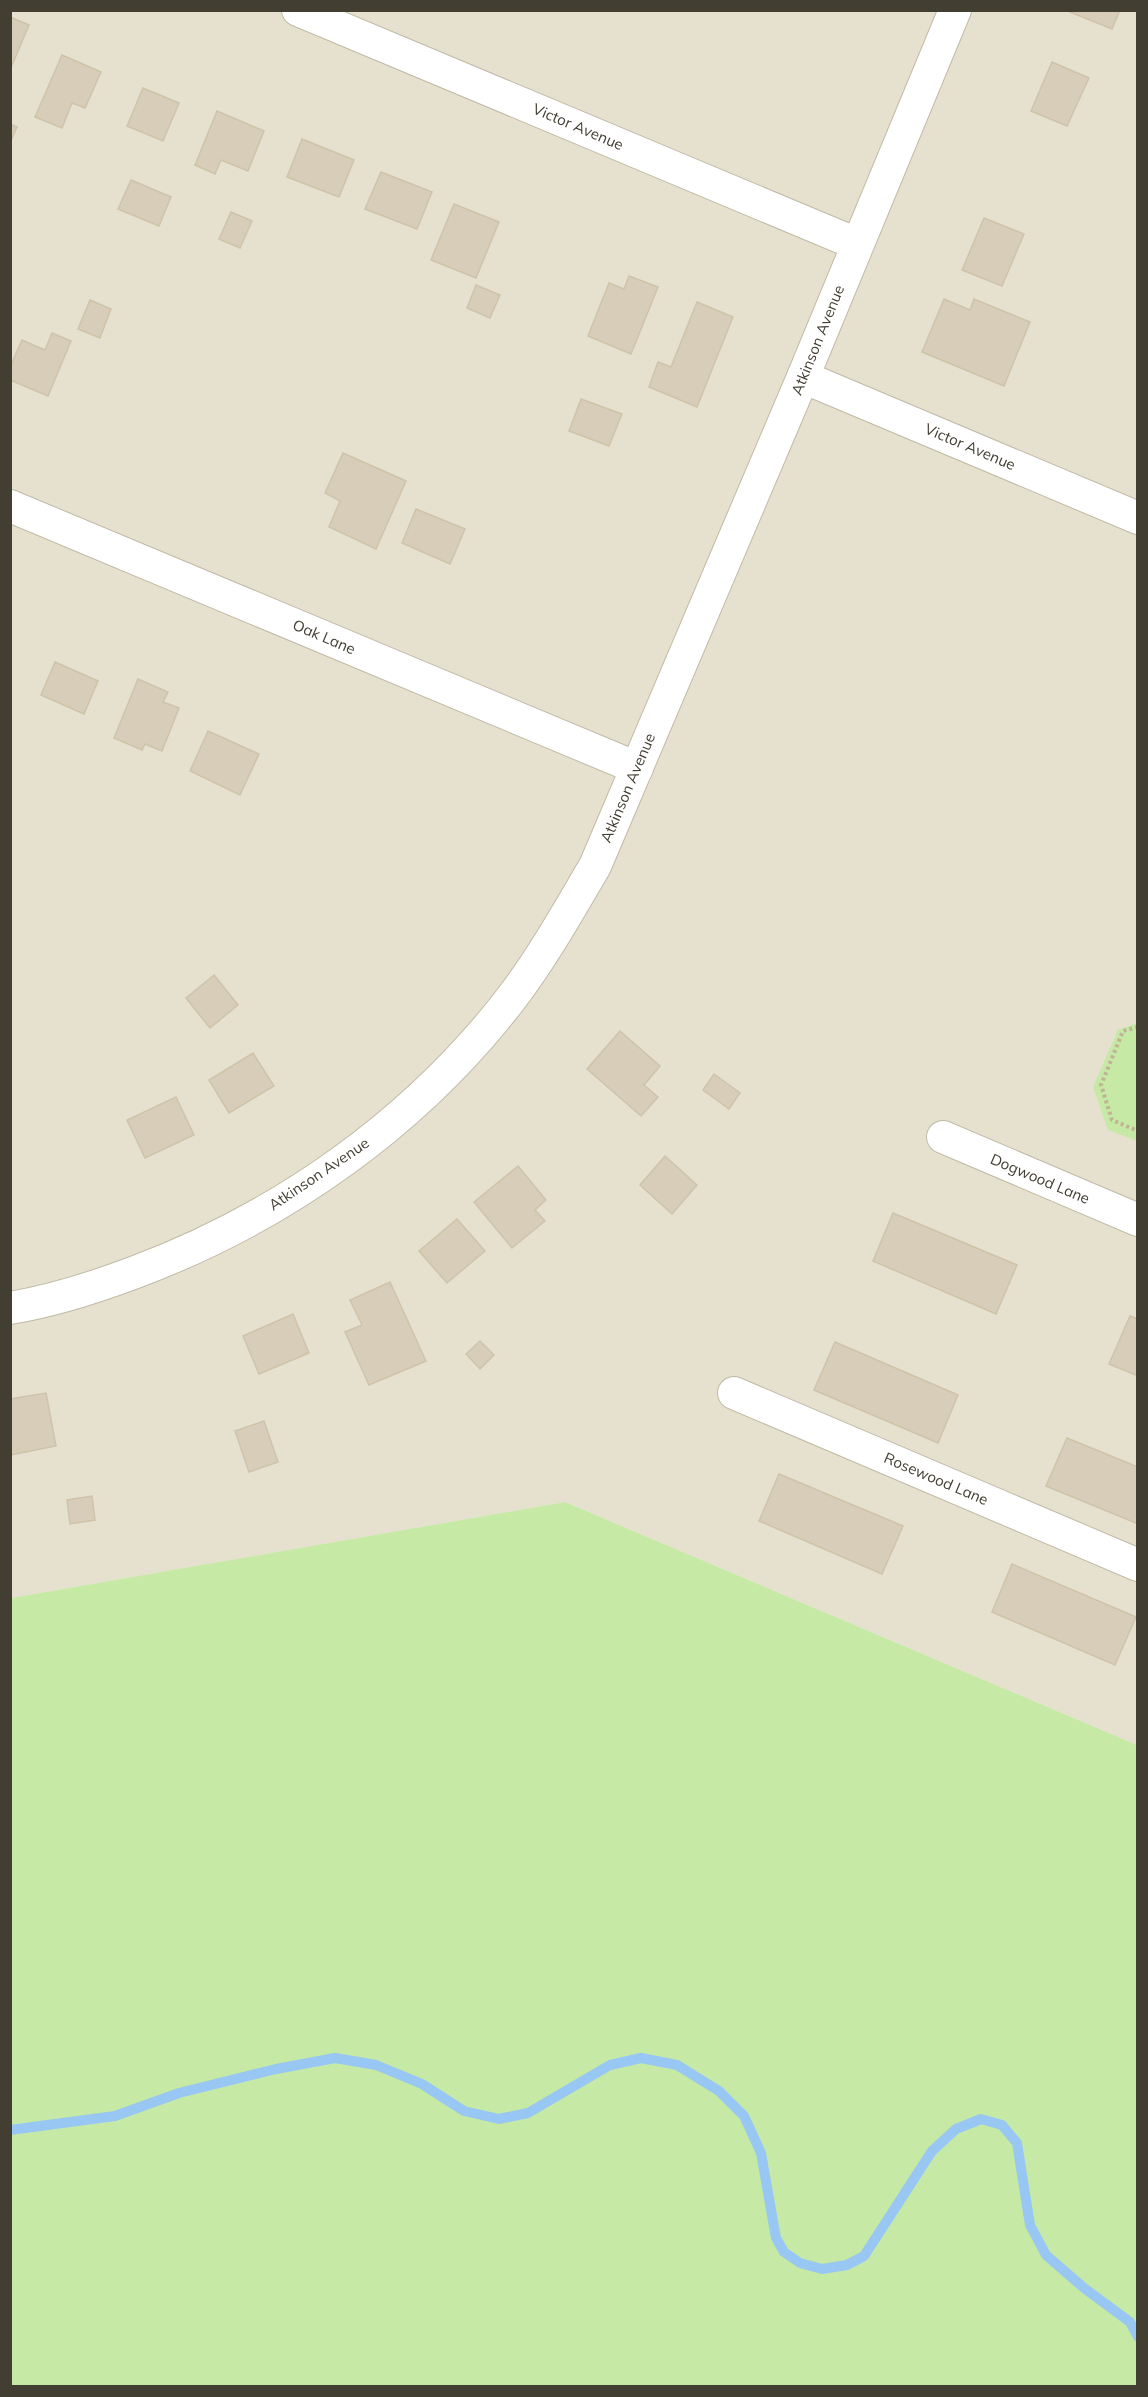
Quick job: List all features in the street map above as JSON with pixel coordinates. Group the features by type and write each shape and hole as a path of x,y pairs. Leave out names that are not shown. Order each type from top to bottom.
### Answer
{"street":[{"name":"Victor Avenue","path":"298,10 857,244"},
{"name":"Atkinson Avenue","path":"10,1308 100,1286 176,1257 232,1230 322,1176 398,1119 459,1060 512,997 553,938 595,866 955,10"},
{"name":"Victor Avenue","path":"803,376 1137,518"},
{"name":"Oak Lane","path":"10,506 637,768"},
{"name":"Dogwood Lane","path":"943,1137 1137,1220"},
{"name":"Rosewood Lane","path":"734,1393 1137,1565"}],"path":[{"path":"1137,1027 1123,1031 1101,1085 1112,1120 1137,1131"}],"shaded area":[{"path":"11,11 1137,11 1137,1745 565,1502 11,1598"}],"green space":[{"path":"1138,1023 1137,1141 1108,1130 1093,1087 1118,1030"},
{"path":"565,1502 1137,1745 1137,2386 11,2386 11,1598"}],"building":[{"path":"1065,10 1120,10 1112,29"},
{"path":"10,17 29,25 10,70"},
{"path":"62,55 101,72 85,108 72,103 62,128 35,117"},
{"path":"1052,62 1089,78 1067,126 1031,111"},
{"path":"143,88 179,103 163,141 127,126"},
{"path":"217,111 264,131 248,171 221,160 215,174 195,165"},
{"path":"10,124 17,127 10,143"},
{"path":"302,139 354,160 339,197 287,177"},
{"path":"381,172 432,192 417,229 365,209"},
{"path":"131,180 171,197 159,226 118,209"},
{"path":"454,204 499,222 476,278 431,260"},
{"path":"231,212 252,221 240,248 219,239"},
{"path":"984,218 1024,234 1002,286 962,270"},
{"path":"629,276 658,287 631,354 588,336 609,283 624,289"},
{"path":"476,285 500,295 490,318 467,308"},
{"path":"944,299 970,310 974,299 1030,322 1004,386 922,352"},
{"path":"90,300 111,309 100,338 78,329"},
{"path":"697,302 733,317 697,407 649,387 658,362 671,367"},
{"path":"52,333 71,341 48,396 10,380 10,367 22,340 45,350"},
{"path":"581,399 622,414 609,446 569,431"},
{"path":"343,453 406,481 376,549 329,527 340,501 325,493"},
{"path":"416,509 465,529 450,564 402,543"},
{"path":"55,662 98,681 84,714 41,695"},
{"path":"138,679 168,692 163,702 179,708 162,751 145,744 142,750 114,738"},
{"path":"208,731 259,754 240,795 190,771"},
{"path":"214,975 238,1005 210,1028 186,998"},
{"path":"620,1031 660,1066 644,1085 658,1097 641,1116 587,1069"},
{"path":"253,1053 274,1086 229,1113 209,1080"},
{"path":"714,1074 740,1093 729,1109 703,1090"},
{"path":"176,1097 194,1135 145,1158 127,1120"},
{"path":"665,1156 697,1185 672,1214 640,1185"},
{"path":"518,1166 546,1200 535,1210 545,1221 512,1248 474,1202"},
{"path":"893,1213 1017,1265 996,1314 873,1261"},
{"path":"457,1219 485,1251 447,1283 419,1251"},
{"path":"390,1282 426,1361 369,1385 345,1332 362,1325 350,1300"},
{"path":"293,1314 309,1353 259,1374 243,1336"},
{"path":"1130,1316 1138,1319 1138,1376 1109,1364"},
{"path":"480,1341 494,1355 480,1369 466,1354"},
{"path":"835,1342 958,1395 938,1443 814,1390"},
{"path":"46,1393 56,1446 10,1455 10,1399"},
{"path":"264,1421 278,1462 249,1472 235,1431"},
{"path":"1067,1438 1138,1467 1138,1524 1046,1486"},
{"path":"779,1474 903,1526 882,1574 759,1521"},
{"path":"92,1496 95,1520 70,1524 67,1500"},
{"path":"1012,1564 1136,1617 1115,1665 992,1612"}],"waterway":[{"path":"10,2130 115,2116 179,2093 276,2069 335,2058 376,2065 422,2084 464,2111 499,2119 528,2113 610,2065 641,2058 677,2065 719,2091 744,2116 761,2153 776,2238 784,2252 800,2263 822,2269 847,2265 864,2256 932,2151 956,2129 981,2119 1002,2125 1017,2143 1030,2225 1046,2255 1084,2288 1130,2322 1138,2337"}]}
